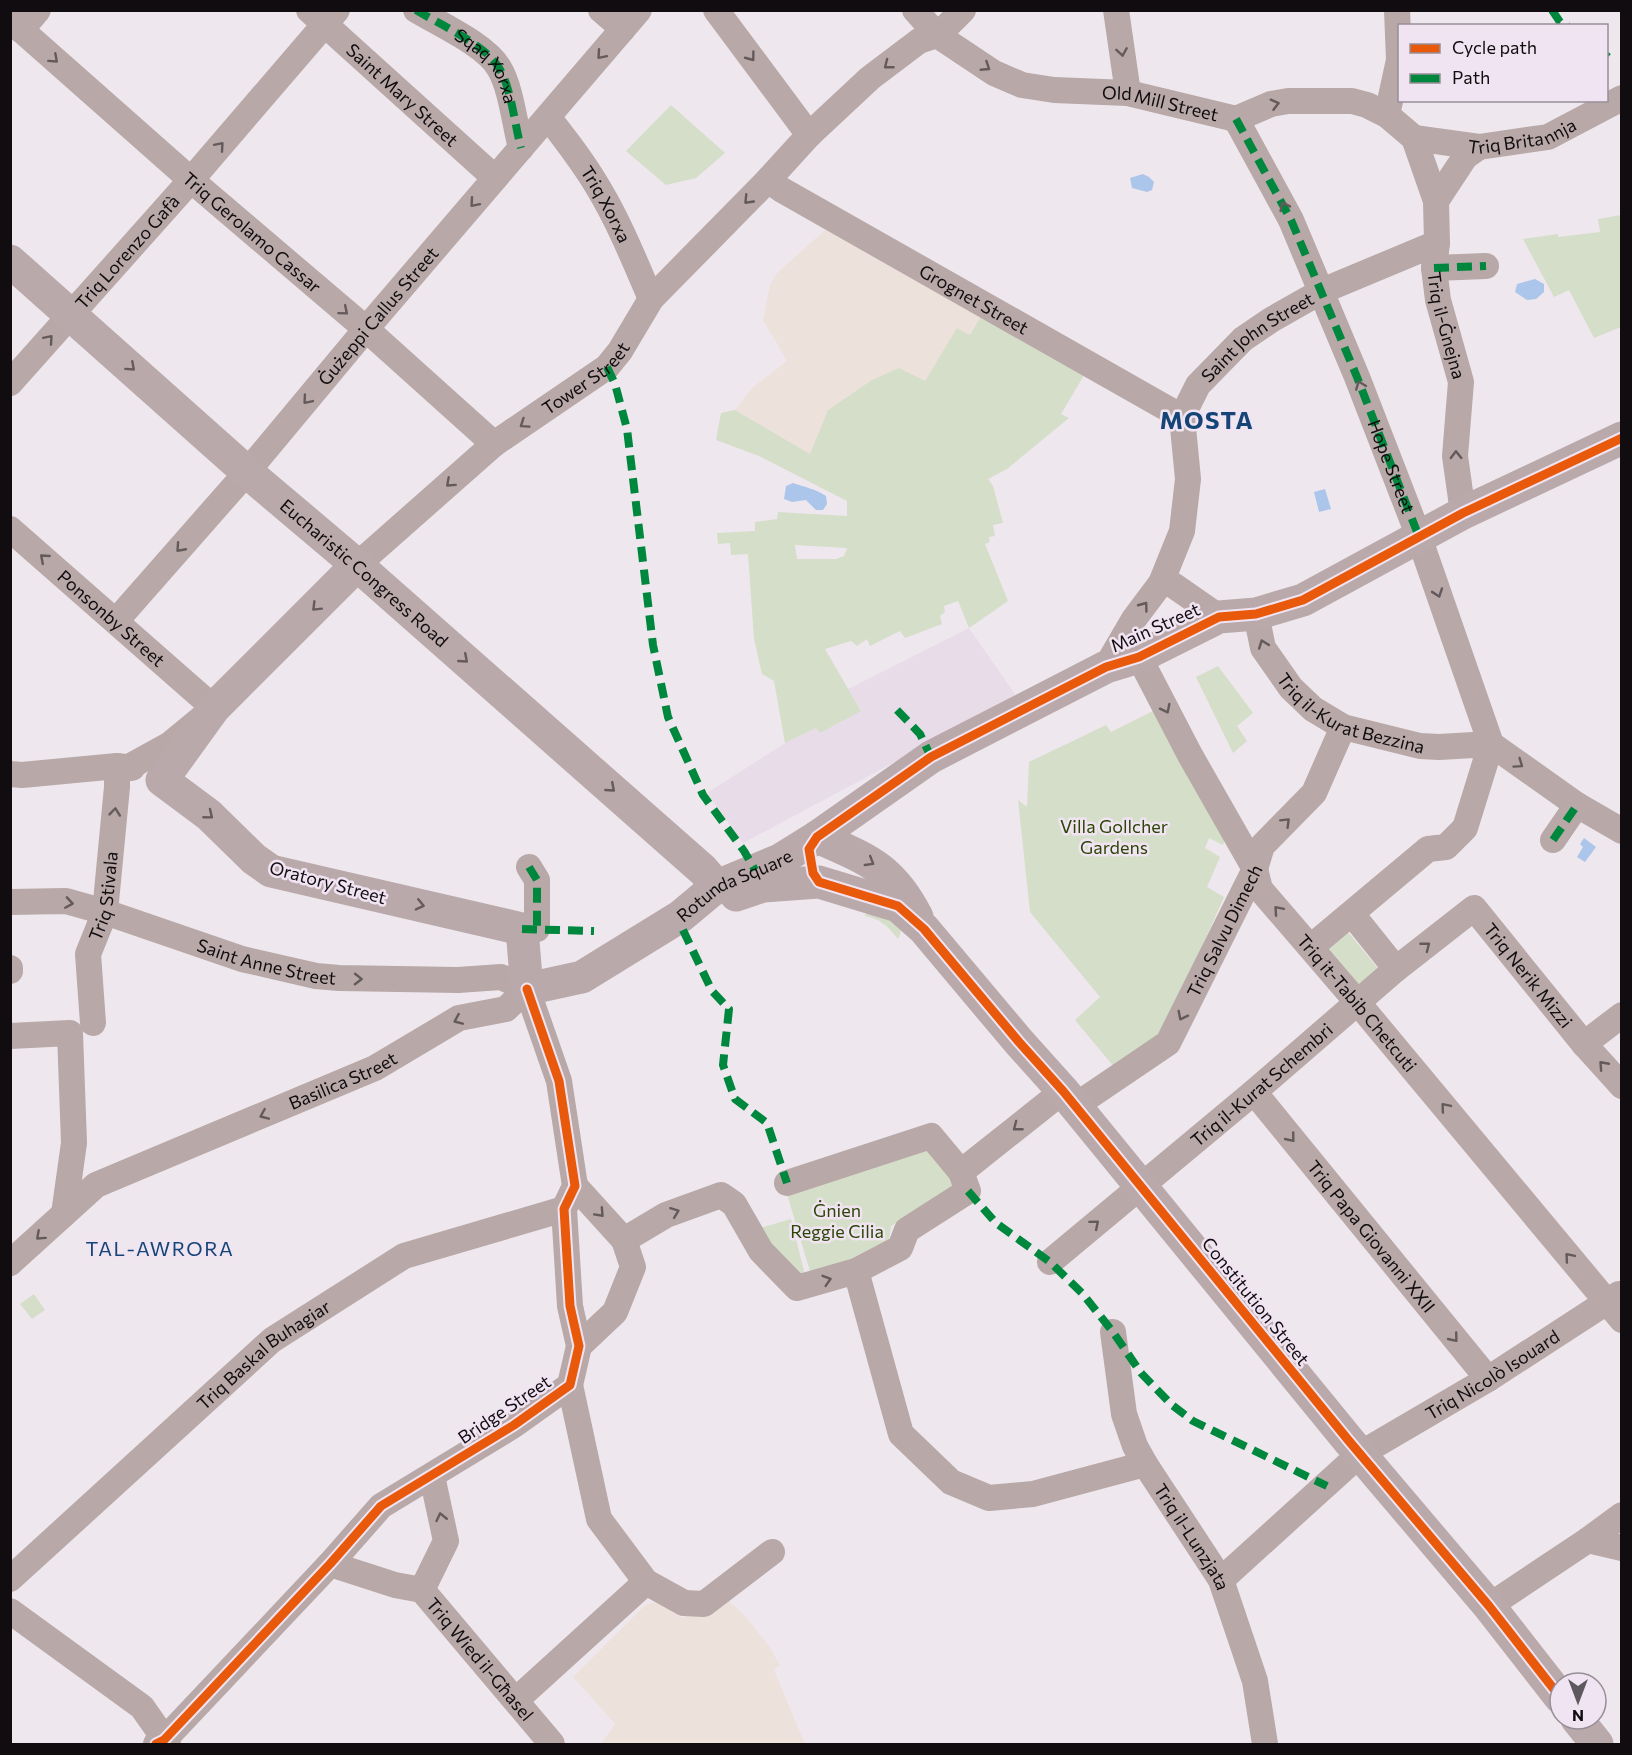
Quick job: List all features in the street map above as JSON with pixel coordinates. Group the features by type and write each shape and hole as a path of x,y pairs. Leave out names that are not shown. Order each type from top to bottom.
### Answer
{"main road":[{"name":"Eucharistic Congress Road","path":"10,261 247,472 357,565 703,870 717,886"},
{"name":"Main Street","path":"817,837 931,757 1106,667 1139,657 1219,617 1256,614 1303,600 1463,513 1622,438"},
{"name":"Tower Street","path":"162,780 214,708 357,565"},
{"name":"Oratory Street","path":"162,780 209,815 254,859 271,871 530,929"},
{"name":"Rotunda Square","path":"681,916 717,886 780,860 817,837"},
{"name":"Rotunda Square","path":"817,837 809,849 813,873 819,882"},
{"name":"Rotunda Square","path":"817,837 868,860 885,872 909,901 924,929"},
{"name":"Rotunda Square","path":"681,916 764,886 819,882 898,906 924,929"},
{"path":"530,929 527,989 582,976 681,916"},
{"name":"Constitution Street","path":"924,929 1069,1098 1360,1455 1489,1606 1548,1682"},
{"path":"1587,1731 1598,1744"}],"street":[{"path":"16,25 38,10"},
{"name":"Sqaq Xorxa","path":"416,10 480,48 500,68 521,148"},
{"path":"602,10 631,20"},
{"path":"717,10 809,135"},
{"name":"Old Mill Street","path":"915,10 948,24 994,73 1022,85 1054,90 1128,93 1236,120 1271,104 1288,101 1352,101 1367,105 1387,115 1414,138"},
{"path":"1116,10 1128,93"},
{"path":"1396,10 1398,43"},
{"name":"Saint Mary Street","path":"324,15 495,178"},
{"name":"Triq Lorenzo Gafà","path":"10,383 191,180 324,15"},
{"name":"Ġużeppi Callus Street","path":"116,621 247,472 366,329 631,20"},
{"name":"Tower Street","path":"357,565 494,444 607,367 620,351 651,298 768,180 809,135 870,78 919,40 948,24"},
{"name":"Triq Gerolamo Cassar","path":"16,25 191,180 366,329 494,444"},
{"path":"1387,115 1398,65"},
{"name":"Triq Britannja","path":"1414,138 1479,147 1548,137 1622,98"},
{"name":"Triq Xorxa","path":"548,117 576,153 600,190 635,259 651,298"},
{"name":"Hope Street","path":"1236,120 1280,197 1322,291 1419,537 1491,744"},
{"name":"Triq il-Ġnejna","path":"1414,138 1436,201 1438,300 1461,382 1455,456 1463,513"},
{"path":"1436,201 1465,157 1479,147"},
{"name":"Grognet Street","path":"768,180 1182,417"},
{"path":"1436,255 1486,266"},
{"name":"Saint John Street","path":"1182,417 1198,386 1243,339 1322,291 1436,255"},
{"path":"1106,667 1134,619 1161,583 1182,531 1188,479 1182,417"},
{"name":"Ponsonby Street","path":"10,529 214,708"},
{"name":"Main Street","path":"1161,583 1173,585 1219,617"},
{"name":"Triq il-Kurat Bezzina","path":"1256,614 1263,648 1291,688 1313,709 1343,727 1420,746 1491,744"},
{"name":"Triq it-Tabib Chetcuti","path":"1139,657 1190,755 1255,869 1260,889 1617,1305"},
{"name":"Tower Street","path":"123,766 169,745 214,708"},
{"name":"Triq Salvu Dimech","path":"624,1240 666,1215 721,1195 734,1204 761,1251 797,1288 856,1271 900,1248 908,1230 964,1181 1069,1098 1168,1043 1255,869 1262,846 1314,793 1343,727"},
{"path":"1311,947 1428,849 1446,847 1465,828 1491,744 1577,805 1622,831"},
{"path":"14,777 123,766"},
{"name":"Oratory Street","path":"123,766 162,780"},
{"name":"Triq Stivala","path":"93,1023 88,954 105,912 117,788 123,766"},
{"path":"1553,840 1577,805"},
{"path":"529,867 537,880 530,929"},
{"name":"Saint Anne Street","path":"10,902 66,902 105,912 242,959 315,976 447,980 501,977 527,989"},
{"name":"Triq il-Kurat Schembri","path":"1050,1262 1254,1092 1396,969 1474,908"},
{"name":"Triq Nerik Mizzi","path":"1474,908 1584,1044 1622,1086"},
{"path":"1352,914 1396,969"},
{"path":"486,979 480,996 488,1013"},
{"path":"527,989 559,1081 575,1186 624,1240 633,1268 615,1312 579,1346"},
{"name":"Basilica Street","path":"10,1263 96,1185 375,1068 459,1017 506,1010 527,989"},
{"name":"Triq Nerik Mizzi","path":"1584,1044 1621,1015"},
{"path":"10,1036 70,1033 74,1143 64,1214"},
{"name":"Triq Papa Giovanni XXII","path":"1254,1092 1488,1379"},
{"path":"787,1183 931,1136 964,1181"},
{"path":"74,1143 96,1185"},
{"name":"Bridge Street","path":"162,1743 330,1564 381,1506 514,1425 570,1385 579,1346 570,1306 564,1209 575,1186"},
{"name":"Triq Baskal Buhagiar","path":"10,1580 272,1340 404,1256 564,1209"},
{"path":"856,1271 901,1434 951,1482 989,1497 1033,1494 1145,1464"},
{"name":"Triq Nicolò Isouard","path":"1221,1580 1360,1455 1617,1305"},
{"name":"Triq il-Lunzjata","path":"1113,1332 1124,1414 1135,1446 1221,1580 1255,1681 1265,1744"},
{"path":"570,1385 599,1519 646,1582 684,1603 704,1604 772,1552"},
{"path":"422,1590 446,1541 432,1476"},
{"path":"1489,1606 1622,1515"},
{"path":"1588,1540 1622,1548"},
{"name":"Triq Wied il-Għasel","path":"330,1564 395,1585 422,1590 552,1744"},
{"path":"516,1700 646,1582"},
{"path":"10,1611 142,1707 162,1743"}],"shaded area":[{"path":"826,229 983,313 970,336 957,329 925,382 899,368 828,410 810,454 735,410 752,388 787,361 763,320 770,285 776,274"},
{"path":"969,628 1017,697 743,843 707,793 785,743 816,728 820,733 861,710 848,689"},
{"path":"726,1598 746,1617 769,1646 780,1665 774,1670 805,1744 601,1744 615,1724 573,1677 645,1605 664,1600 681,1618 717,1605"}],"green space":[{"path":"671,105 725,153 696,178 666,185 626,151"},
{"path":"1621,215 1621,327 1594,338 1569,290 1554,297 1523,239 1558,234 1558,237 1600,232 1598,219"},
{"path":"983,313 1086,372 1061,414 1069,418 1007,469 988,479 993,486 1003,523 993,525 995,536 989,537 990,542 985,544 1008,601 969,628 958,601 944,606 945,612 940,616 942,624 905,638 900,631 870,646 867,639 857,646 851,641 825,649 861,711 820,733 816,728 785,743 774,681 762,674 754,639 748,554 731,555 730,543 718,544 717,533 755,531 755,522 777,519 778,512 847,516 847,501 759,456 716,440 721,413 735,410 810,454 828,410 872,380 899,368 925,381 957,328 970,335","holes":["795,545 846,548 844,556 836,559 797,559"]},
{"path":"1218,666 1253,713 1237,726 1247,741 1233,753 1196,677"},
{"name":"Villa Gollcher Gardens","path":"1157,709 1225,838 1223,845 1209,838 1205,848 1220,857 1207,887 1224,897 1163,1035 1115,1068 1075,1020 1100,997 1030,912 1018,800 1027,807 1029,762 1106,725 1111,732"},
{"path":"868,909 888,919 901,930 899,938 883,924 865,916"},
{"path":"1348,932 1380,971 1353,992 1322,953"},
{"name":"Ġnien Reggie Cilia","path":"930,1146 957,1188 891,1226 889,1240 812,1278 787,1194"},
{"path":"791,1219 806,1279 791,1282 760,1228"},
{"path":"34,1294 45,1310 32,1319 20,1304"}],"water":[{"path":"1143,174 1154,182 1152,190 1147,192 1132,188 1130,178"},
{"path":"1535,279 1544,284 1544,292 1536,299 1527,300 1515,292 1517,284"},
{"path":"793,483 826,496 827,504 823,510 816,510 806,500 792,502 784,499 786,486"},
{"path":"1325,489 1331,509 1319,512 1314,492"},
{"path":"1584,838 1596,847 1585,862 1577,857 1583,847 1580,844"}],"marked path":[{"path":"416,10 473,43 493,59 507,85 521,148"},
{"path":"1552,10 1564,24"},
{"path":"1236,119 1291,220 1357,377 1419,537"},
{"path":"1434,268 1486,266"},
{"path":"607,367 615,384 627,429 653,645 668,717 703,795 755,870"},
{"path":"897,710 920,734 931,757"},
{"path":"1553,840 1577,805"},
{"path":"529,867 537,880 537,929"},
{"path":"522,929 594,931"},
{"path":"683,930 712,991 729,1009 723,1065 735,1099 767,1123 787,1183"},
{"path":"968,1191 996,1223 1050,1262 1082,1293 1113,1332 1141,1373 1172,1405 1193,1421 1327,1486"}],"cycle path":[{"path":"1548,1682 1489,1606 1349,1441 1063,1091 924,929 898,906 819,882 813,873 809,849 817,837 931,757 1106,667 1139,657 1219,617 1256,614 1303,600 1463,513 1622,438"},
{"path":"156,1744 164,1740 330,1564 381,1506 514,1425 570,1385 579,1346 570,1306 564,1209 575,1186 559,1081 527,989"}],"district":[{"name":"MOSTA","path":"1207,419"},
{"name":"TAL-AWRORA","path":"160,1248"}]}
